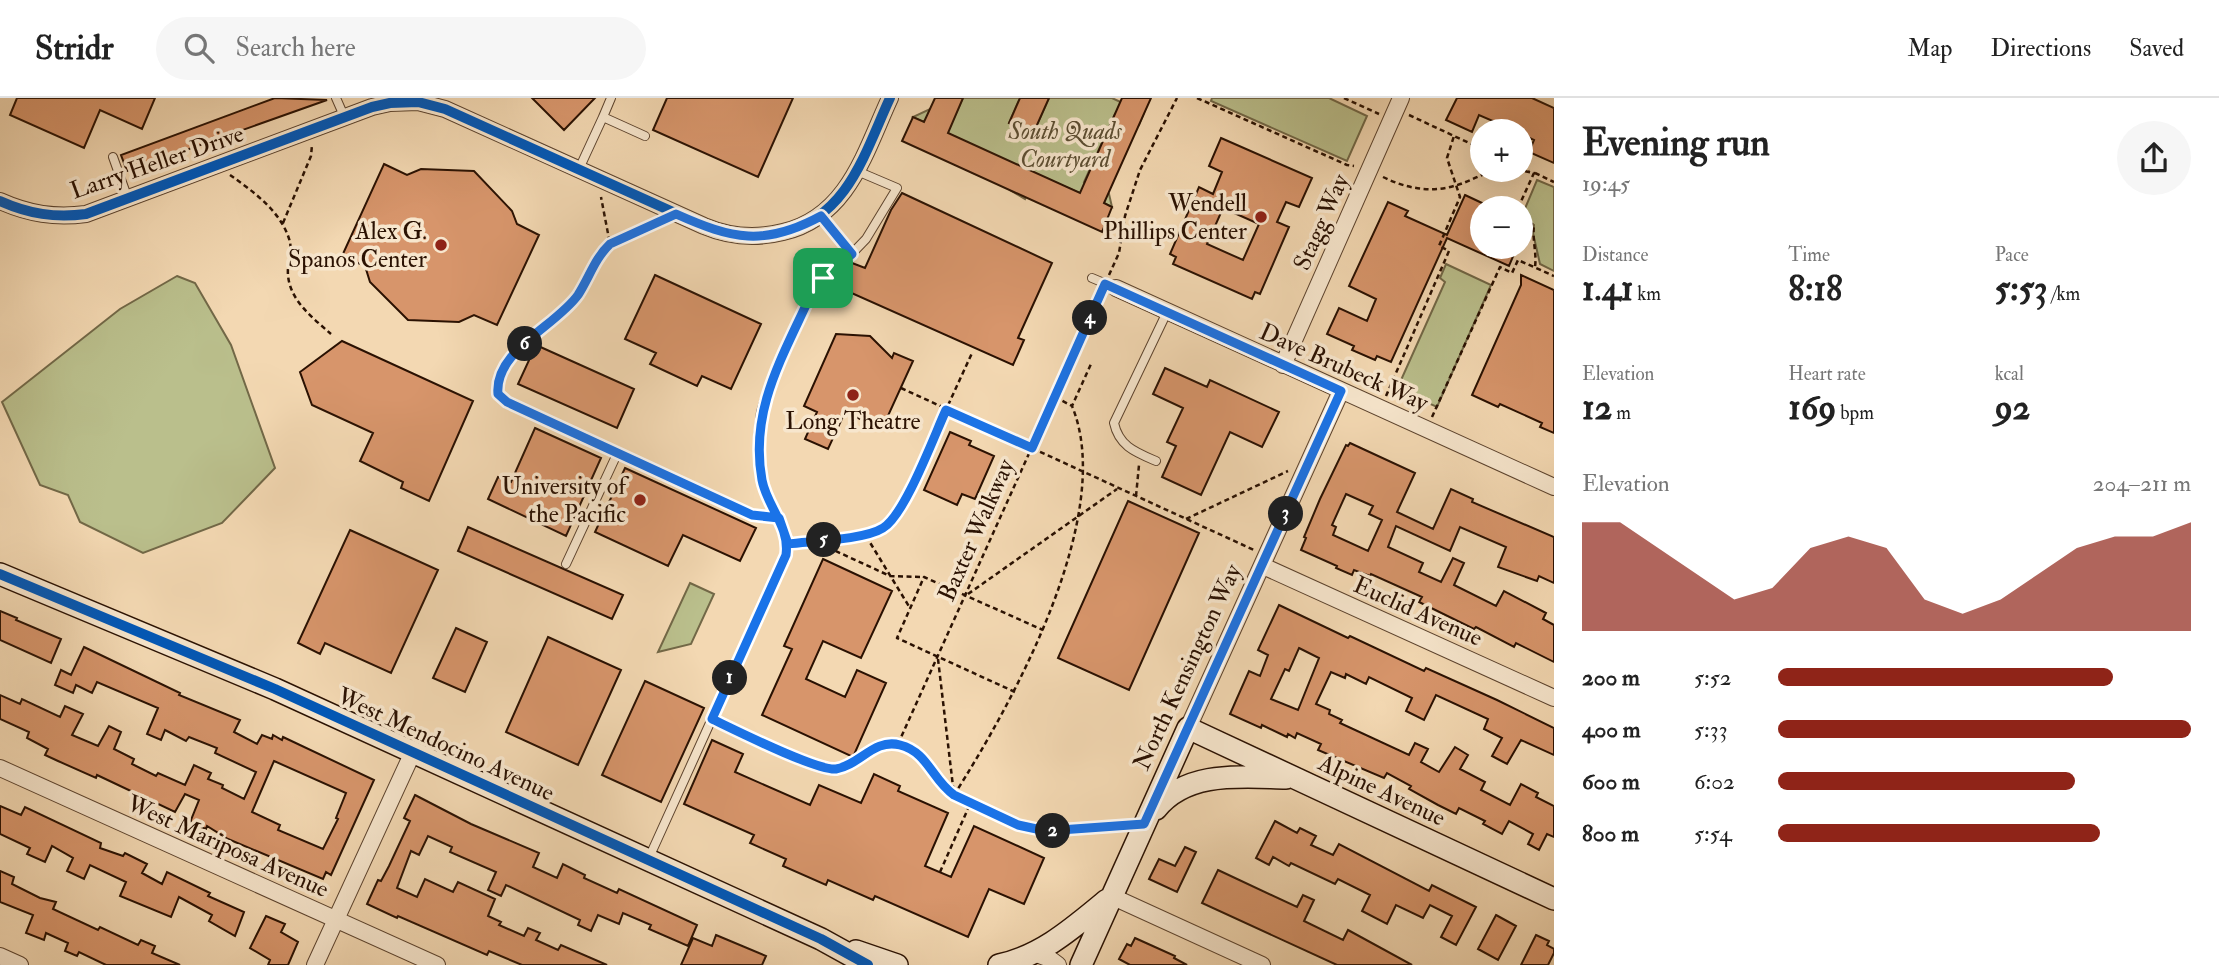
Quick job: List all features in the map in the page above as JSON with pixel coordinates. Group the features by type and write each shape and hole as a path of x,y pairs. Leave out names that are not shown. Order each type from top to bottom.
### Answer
{"street":[{"name":"Larry Heller Drive","path":"0,201 37,214 86,214 344,116 390,103 418,102 445,109 721,233 757,237 792,230 821,216 839,198 857,171 890,98"},
{"name":"Stagg Way","path":"1283,365 1396,109"},
{"name":"Dave Brubeck Way","path":"1111,286 1554,487"},
{"name":"North Kensington Way","path":"1081,965 1341,391"},
{"name":"Euclid Avenue","path":"1265,561 1554,698"},
{"name":"West Mendocino Avenue","path":"0,574 275,689 821,939 868,965"},
{"name":"Alpine Avenue","path":"1188,728 1554,899"},
{"path":"315,965 413,752"},
{"name":"West Mariposa Avenue","path":"0,768 437,965"},
{"path":"1144,824 1166,797 1191,783 1242,777 1294,778"},
{"path":"999,965 1034,953 1066,933 1111,897 1262,965"},
{"name":"West Mendocino Avenue","path":"821,939 897,965"},
{"path":"1034,953 1049,958 1058,965"},
{"path":"0,956 20,965"}],"lane":[{"path":"336,98 344,116"},
{"path":"579,169 611,98"},
{"path":"603,117 645,136"},
{"path":"113,157 128,199"},
{"path":"648,860 786,555 788,544 762,484 758,439 761,412 767,393 818,282 852,254 877,224 897,188 857,171"},
{"path":"821,216 852,254"},
{"path":"1092,278 1111,286"},
{"path":"1156,461 1121,442 1114,423 1167,312"},
{"path":"507,402 752,515 779,518"},
{"path":"566,564 617,454"},
{"path":"712,719 814,765"}],"path":[{"path":"1197,98 1347,165 1369,170 1396,183 1417,188 1443,188 1470,180"},
{"path":"1344,98 1396,109 1470,143"},
{"path":"282,223 311,156 315,127"},
{"path":"1380,408 1449,251 1439,246 1460,197 1447,158 1454,136"},
{"path":"216,165 257,194 282,223 291,245 288,275 294,295 304,310 331,334"},
{"path":"1523,196 1534,173 1554,182"},
{"path":"596,177 610,244"},
{"path":"507,402 498,394 497,381 505,366 539,330 566,308 577,295 603,251 610,244 676,214"},
{"path":"1533,224 1535,267"},
{"path":"1427,430 1500,267 1512,273 1518,260 1554,276"},
{"path":"788,544 865,535 884,528 901,508 972,353"},
{"path":"954,795 1015,692 1043,630 1065,567 1077,519 1083,472 1080,435 1072,406 1091,365"},
{"path":"901,388 1186,519 1265,561"},
{"path":"1055,397 1072,406"},
{"path":"1136,496 1137,452"},
{"path":"1186,519 1310,461"},
{"path":"965,596 1118,488"},
{"path":"865,535 910,608"},
{"path":"824,540 827,547 890,576 924,577 1043,630"},
{"path":"924,577 897,638 1015,692"},
{"path":"938,657 954,795"},
{"path":"814,765 825,769 842,767 884,744 898,744 921,756 946,790 1018,825 1046,831 1144,824"},
{"path":"940,872 971,802"}],"green space":[{"name":"South Quads Courtyard","path":"963,98 1020,98 1009,123 1033,134 1049,98 1112,98 1144,113 1139,125 1115,114 1084,182 1109,194 1112,207 1036,174 1025,199 1010,190 1020,167 987,179 971,172 981,149 913,117 930,109 953,120"},
{"path":"1212,98 1329,98 1367,116 1347,161 1211,101"},
{"path":"1537,180 1554,187 1554,271 1540,264 1533,233 1533,196 1530,196"},
{"path":"1446,264 1491,285 1437,407 1397,389 1445,282 1440,278"},
{"path":"177,276 195,283 231,345 275,468 222,523 143,553 80,522 68,495 40,485 2,402 120,309"},
{"path":"690,583 714,594 691,644 658,652"}],"building":[{"path":"17,98 155,98 142,129 100,110 84,148 10,115"},
{"path":"275,98 327,100 127,171 121,155"},
{"path":"532,98 595,98 564,130"},
{"path":"667,98 793,98 758,177 653,130"},
{"path":"935,98 963,98 948,133 1080,193 1122,98 1151,98 1104,203 1112,207 1102,232 902,141 913,117 924,122"},
{"path":"1020,98 1049,98 1033,134 1009,123"},
{"path":"1457,98 1532,98 1554,108 1554,163 1533,154 1533,119 1488,119 1479,115 1477,119 1470,119 1470,131 1446,120"},
{"name":"Wendell Phillips Center","path":"1221,138 1312,178 1299,207 1286,202 1277,222 1289,227 1260,294 1255,292 1252,299 1173,264 1176,257 1170,254 1199,187 1213,194 1222,172 1209,166","holes":["1223,208 1259,224 1243,260 1207,244"]},
{"name":"Alex G. Spanos Center","path":"384,164 407,175 421,169 474,171 512,211 517,224 539,235 497,325 474,315 459,322 408,320 370,282 365,266 342,256"},
{"path":"902,193 1052,263 1018,338 1024,340 1013,365 838,287 846,269 852,263 865,268 891,210"},
{"path":"1465,195 1470,197 1470,248 1447,238 1391,362 1377,356 1375,360 1352,350 1354,346 1327,334 1339,308 1367,321 1376,299 1349,286 1388,202 1408,211 1405,216 1447,235"},
{"path":"1494,259 1512,259 1509,266"},
{"path":"655,275 761,324 731,389 702,376 697,386 650,364 656,353 625,339"},
{"path":"1521,275 1554,290 1554,433 1540,427 1542,423 1472,395 1521,285"},
{"name":"Long Theatre","path":"836,334 870,336 892,358 894,353 913,361 882,429 845,412 828,449 805,439 817,412 804,406"},
{"path":"342,341 473,401 429,501 401,488 403,482 360,461 373,433 312,405 300,372"},
{"path":"536,345 634,389 617,428 518,384"},
{"path":"1165,368 1207,387 1210,380 1279,412 1262,447 1230,432 1201,495 1162,477 1176,446 1167,442 1183,408 1153,394"},
{"path":"535,428 601,458 566,536 488,499 498,477 511,482"},
{"path":"950,432 971,441 969,445 994,456 975,499 962,494 957,505 924,490"},
{"path":"1350,443 1415,473 1397,512 1433,529 1451,489 1473,499 1472,502 1554,537 1554,583 1539,576 1537,581 1498,567 1506,547 1460,527 1450,551 1396,526 1388,547 1423,563 1419,572 1441,582 1453,558 1464,563 1454,585 1496,606 1504,591 1546,613 1543,619 1554,625 1554,662 1516,643 1514,647 1476,627 1474,629 1419,602 1422,597 1371,574 1370,576 1354,570 1352,575 1301,550 1320,499 1346,445","holes":["1346,494 1373,506 1369,514 1382,520 1368,551 1333,535 1336,527 1332,525"]},
{"path":"625,468 756,528 740,561 683,535 668,566 595,532"},
{"path":"1128,501 1199,533 1129,690 1058,658"},
{"path":"468,527 623,595 612,619 458,551"},
{"path":"350,530 438,570 391,673 325,643 320,654 298,643"},
{"path":"823,559 892,591 861,658 823,641 806,679 845,697 857,670 886,683 853,757 762,715 792,649 784,646"},
{"path":"1279,605 1424,671 1426,668 1554,728 1554,755 1521,740 1507,764 1492,756 1502,738 1484,729 1488,719 1436,695 1424,720 1406,711 1412,698 1369,677 1366,684 1346,674 1345,678 1331,672 1316,704 1330,710 1329,714 1342,720 1340,723 1409,755 1415,743 1428,749 1421,762 1439,772 1455,747 1468,755 1460,769 1485,782 1481,790 1510,805 1521,784 1538,793 1536,797 1554,806 1554,837 1547,834 1539,850 1528,844 1533,834 1509,821 1502,834 1483,824 1485,821 1459,808 1456,814 1438,805 1387,773 1384,778 1318,750 1321,744 1297,733 1295,738 1288,734 1287,737 1230,714 1249,671 1260,676 1268,655 1258,650","holes":["1299,648 1319,658 1298,710 1271,699 1285,669 1289,671"]},
{"path":"0,611 61,639 51,663 0,640"},
{"path":"456,628 487,642 465,692 433,678"},
{"path":"548,637 621,670 578,765 506,732"},
{"path":"84,647 180,693 179,695 240,720 234,732 257,744 262,735 272,739 273,735 282,740 283,737 374,780 331,875 326,872 323,879 228,839 207,826 206,829 191,823 199,800 185,794 175,812 97,775 96,778 45,755 48,749 27,738 29,732 0,719 0,695 20,704 22,699 60,717 65,706 83,714 72,735 98,746 109,726 121,732 114,749 134,759 132,764 156,776 158,773 185,785 194,765 211,773 208,779 244,799 256,772 215,753 217,748 189,737 186,741 165,730 161,740 147,734 158,708 97,682 92,693 76,685 73,693 55,685 61,670 71,675","holes":["274,761 346,793 336,818 338,819 323,849 278,830 280,825 252,812"]},
{"path":"645,681 704,708 661,802 602,775"},
{"path":"712,740 743,754 735,772 810,805 819,785 861,803 874,774 900,786 898,791 948,813 925,866 951,877 974,826 1044,858 1024,904 989,889 968,937 875,896 873,900 828,880 826,885 783,866 786,859 750,843 754,835 684,804"},
{"path":"415,795 471,824 539,853 533,867 557,878 563,864 585,875 584,878 617,893 619,889 697,925 688,946 649,929 651,925 623,913 619,924 598,915 591,931 578,925 580,920 506,885 501,896 488,890 496,872 450,852 452,847 428,836 419,855 411,851 397,888 417,897 425,879 453,892 458,882 495,899 488,916 501,922 499,925 524,936 528,928 540,933 536,940 558,950 561,945 607,965 522,965 489,951 487,955 367,904 410,821 404,818"},
{"path":"0,806 21,815 25,807 101,843 100,848 123,856 125,853 147,864 142,873 162,884 167,872 210,893 208,896 244,912 235,936 209,921 212,915 179,897 171,917 120,896 126,882 90,865 84,879 67,871 73,858 52,846 45,862 27,854 30,848 0,834"},
{"path":"1275,821 1297,833 1300,828 1316,836 1311,845 1333,855 1339,844 1429,891 1432,885 1476,907 1456,945 1441,937 1452,916 1430,905 1423,918 1396,905 1387,924 1362,911 1370,895 1338,879 1335,884 1273,857 1269,865 1256,858"},
{"path":"1185,847 1196,852 1177,892 1149,879 1159,859 1175,866"},
{"path":"1218,870 1297,907 1303,895 1314,900 1304,921 1343,940 1348,930 1412,965 1337,965 1202,903"},
{"path":"0,871 14,877 12,884 40,898 56,902 53,909 138,945 141,940 155,946 152,953 180,965 106,965 79,952 77,956 65,951 68,943 46,933 44,940 26,933 33,915 0,902"},
{"path":"1496,915 1516,926 1498,960 1478,949"},
{"path":"266,916 285,924 281,932 298,942 288,965 268,965 270,960 250,948"},
{"path":"716,935 766,956 762,965 681,965 693,938 712,946"},
{"path":"1536,935 1549,941 1547,945 1554,949 1548,965 1521,965"},
{"path":"1135,938 1175,956 1174,958 1187,965 1130,965 1119,959 1127,944 1131,946"}],"cycle path":[{"path":"0,201 42,214 86,214 372,107 418,102 445,109 704,226 733,235 763,236 805,224 824,212 839,197 852,180 890,98"},
{"path":"0,574 275,689 821,939 868,965"}],"place":[{"name":"Wendell Phillips Center","path":"1261,217"},
{"name":"Alex G. Spanos Center","path":"441,245"},
{"name":"Long Theatre","path":"853,395"},
{"name":"University of the Pacific","path":"640,500"}],"route":[{"path":"823,278 812,292 761,412 758,439 762,484 779,518 785,531 788,544 786,555 712,719 825,769 849,765 884,744 898,744 921,756 946,790 1018,825 1032,829 1046,831 1144,824 1341,391 1105,284 1032,448 946,410 901,508 884,528 869,534 788,544 779,518 752,515 507,402 498,394 497,381 505,366 539,330 566,308 577,295 603,251 610,244 676,214 721,233 757,237 792,230 821,216 852,254 823,278"}]}
